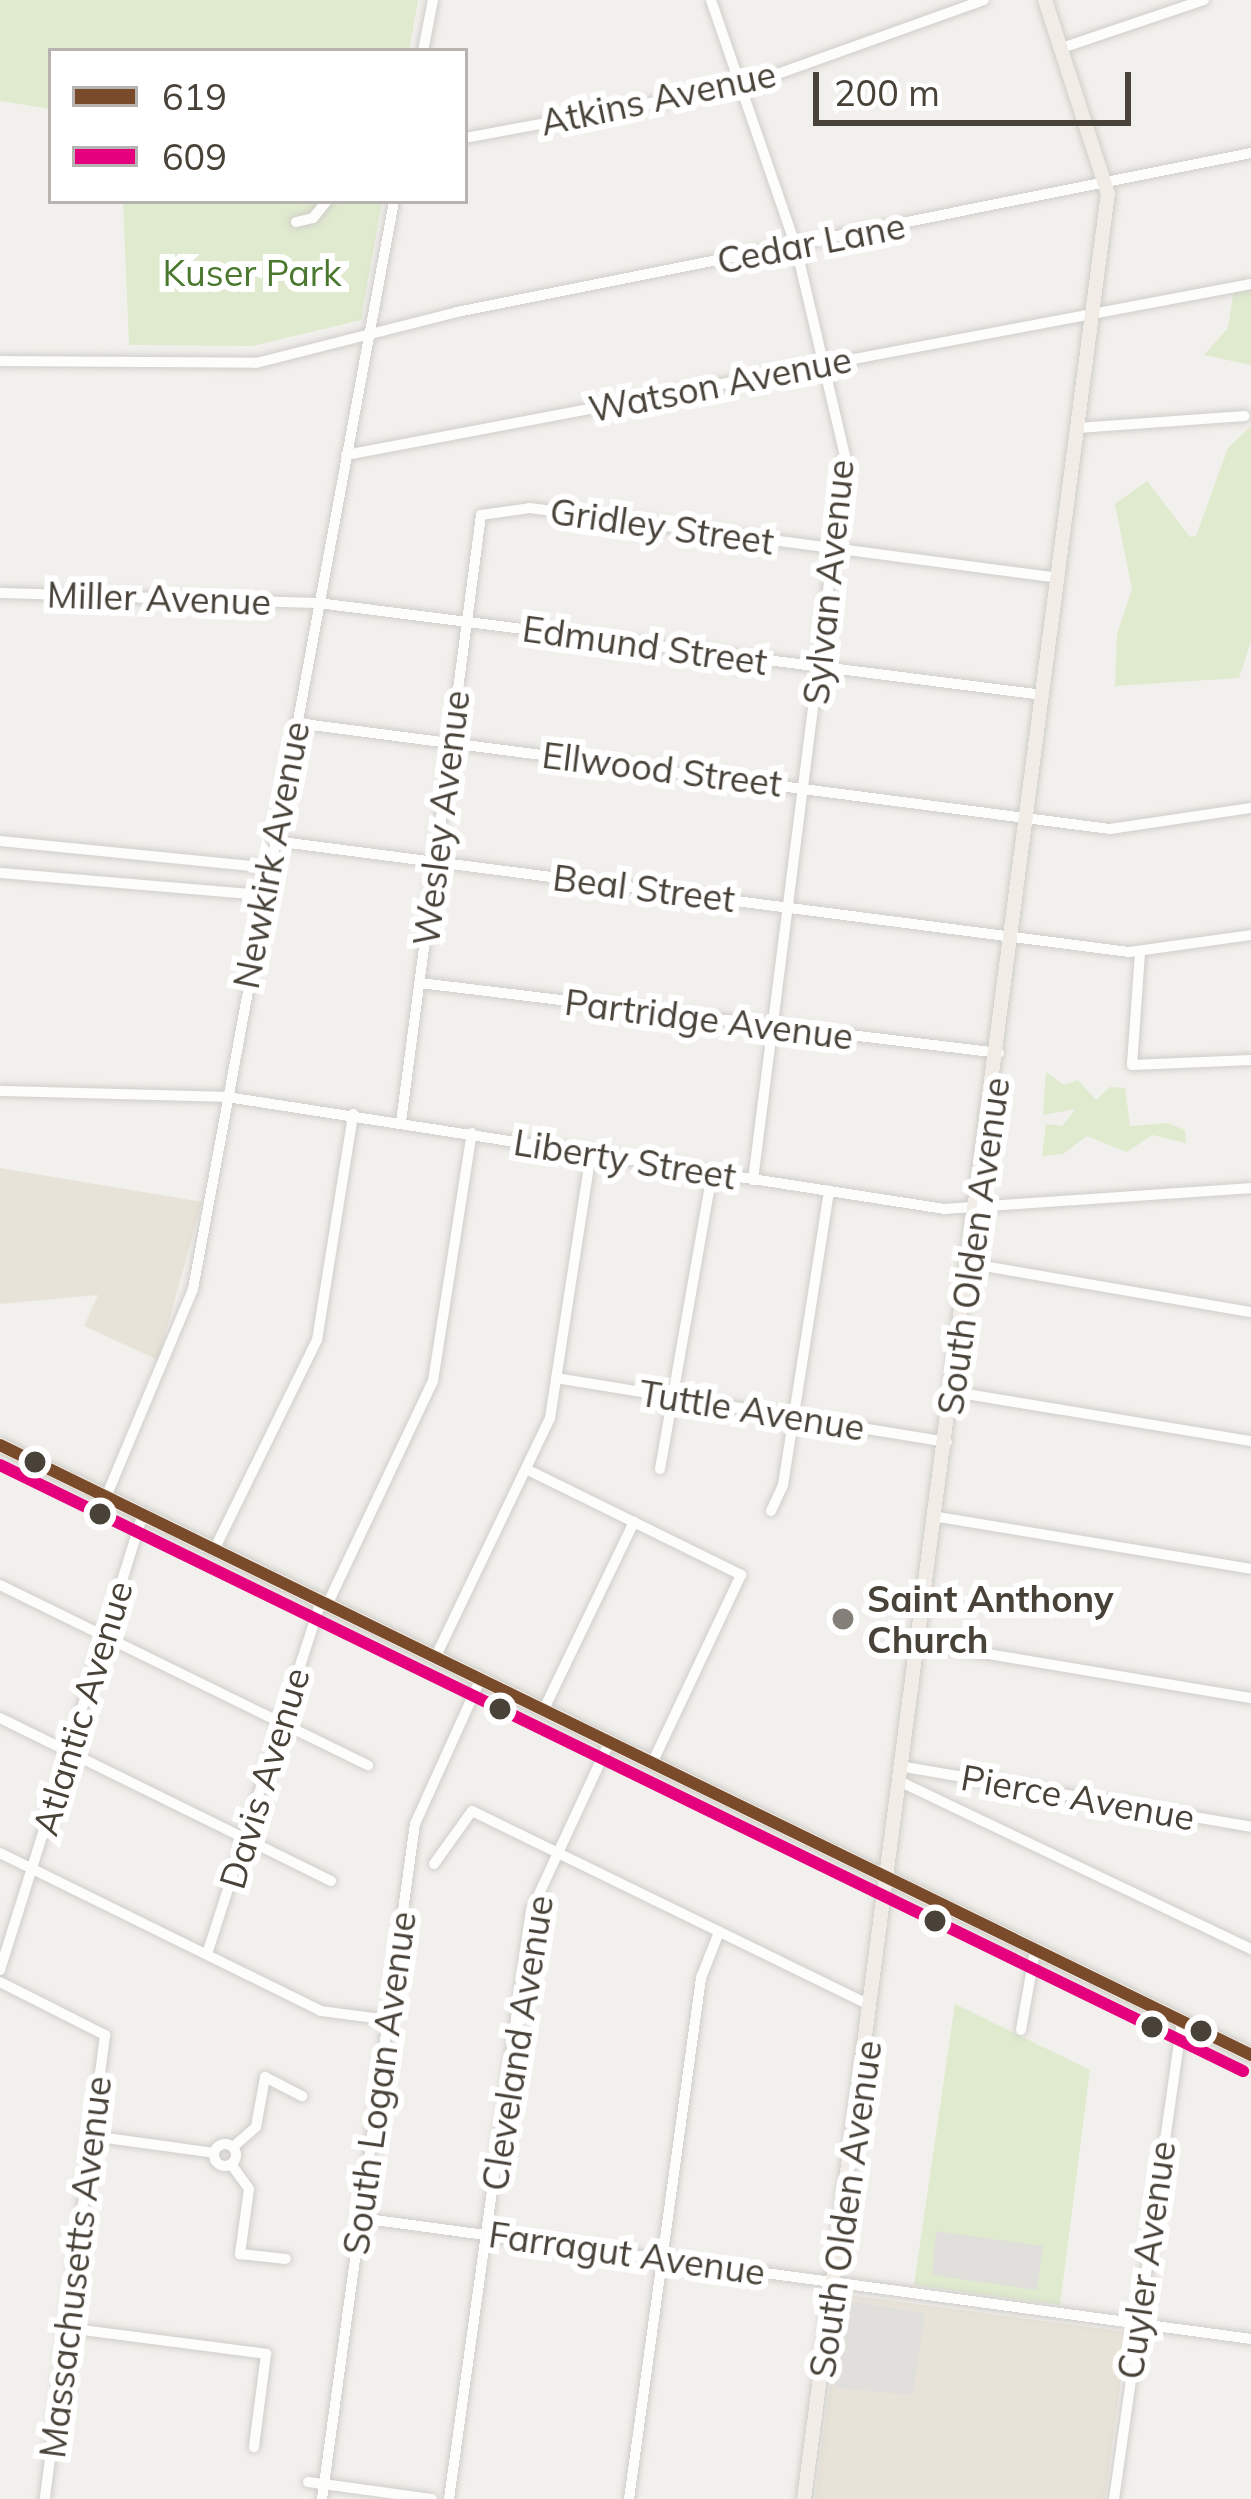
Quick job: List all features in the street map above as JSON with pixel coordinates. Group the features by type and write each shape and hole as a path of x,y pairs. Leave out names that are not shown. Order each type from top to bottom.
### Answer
{"main road":[{"name":"South Olden Avenue","path":"804,2499 972,1264 1108,183 1046,0"},
{"path":"0,1445 1035,1951 1250,2049"}],"street":[{"path":"424,48 433,0"},
{"name":"Sylvan Avenue","path":"712,0 796,247 845,456 837,550 753,1180"},
{"name":"Atkins Avenue","path":"468,137 741,87 984,0"},
{"path":"1062,48 1204,0"},
{"name":"Cedar Lane","path":"0,361 230,367 370,330 1251,153"},
{"path":"296,222 313,218 325,204"},
{"name":"Newkirk Avenue","path":"106,1497 193,1289 393,204"},
{"name":"Watson Avenue","path":"346,455 1251,284"},
{"path":"1078,428 1245,416"},
{"name":"Gridley Street","path":"481,515 530,508 1059,578"},
{"name":"Wesley Avenue","path":"401,1122 481,515"},
{"name":"Miller Avenue","path":"0,593 318,603"},
{"name":"Edmund Street","path":"318,603 1043,695"},
{"name":"Ellwood Street","path":"296,723 1131,829 1251,808"},
{"path":"0,841 269,868"},
{"name":"Beal Street","path":"274,841 1141,953 1251,934"},
{"path":"0,872 263,895"},
{"path":"1141,953 1132,1065 1251,1060"},
{"name":"Partridge Avenue","path":"420,983 999,1053"},
{"name":"Liberty Street","path":"0,1091 227,1097 753,1180 979,1209 1251,1188"},
{"path":"214,1550 317,1340 353,1114"},
{"name":"Davis Avenue","path":"207,1954 324,1603 433,1381 472,1133"},
{"path":"435,1658 550,1418 591,1154"},
{"path":"660,1469 712,1173"},
{"path":"771,1511 793,1417 829,1191"},
{"path":"972,1264 1251,1312"},
{"name":"Tuttle Avenue","path":"556,1378 947,1442"},
{"path":"954,1392 1251,1441"},
{"path":"526,1468 741,1575 652,1763"},
{"name":"Atlantic Avenue","path":"0,1970 143,1515"},
{"path":"938,1516 1251,1569"},
{"path":"543,1711 634,1522"},
{"path":"0,1585 368,1765"},
{"path":"922,1643 1251,1698"},
{"name":"South Logan Avenue","path":"322,2499 418,1805 479,1680"},
{"path":"0,1718 331,1881"},
{"name":"Cleveland Avenue","path":"449,2499 530,1911 610,1743"},
{"path":"904,1775 1251,1949"},
{"name":"Pierce Avenue","path":"904,1775 956,1776 1251,1827"},
{"path":"944,1797 956,1776"},
{"name":"South Logan Avenue","path":"434,1864 463,1816 472,1811 556,1854"},
{"path":"0,1853 327,2013 389,2020"},
{"path":"556,1854 874,2008"},
{"path":"629,2499 701,1978 719,1932"},
{"path":"1022,2030 1035,1951"},
{"name":"Massachusetts Avenue","path":"0,1982 105,2036 45,2498"},
{"name":"Cuyler Avenue","path":"1114,2499 1182,2021"},
{"path":"286,2259 240,2254 248,2189 231,2164 233,2147 256,2127 265,2077 302,2096"},
{"path":"92,2136 214,2153"},
{"path":"214,2153 223,2144 233,2147"},
{"path":"214,2153 219,2164 231,2164"},
{"name":"Farragut Avenue","path":"360,2218 1251,2338"},
{"path":"67,2328 266,2354 254,2447"},
{"path":"308,2482 432,2499"},
{"path":"45,2498 56,2499"}],"shaded area":[{"path":"0,1168 202,1202 158,1360 84,1326 98,1295 0,1304"},
{"path":"936,2231 1043,2246 1037,2290 932,2275"},
{"path":"842,2294 1127,2332 1105,2499 815,2499"},
{"path":"845,2300 925,2313 913,2395 835,2388"}],"green space":[{"path":"0,0 418,0 410,48 48,48 48,109 0,101"},
{"name":"Kuser Park","path":"123,204 381,204 361,320 253,346 129,345"},
{"path":"1251,283 1251,365 1204,355 1228,328 1234,290"},
{"path":"1251,426 1251,641 1239,678 1115,686 1117,634 1132,589 1115,504 1147,481 1190,537 1196,536 1228,448"},
{"path":"1046,1072 1064,1085 1078,1080 1096,1100 1110,1087 1125,1088 1130,1126 1168,1123 1185,1130 1186,1143 1152,1135 1127,1152 1087,1136 1063,1154 1042,1156 1046,1124 1062,1126 1076,1109 1043,1115"},
{"path":"955,2004 1090,2070 1060,2305 914,2285"}],"transit line":[{"name":"619","path":"0,1445 1251,2055"},
{"name":"609","path":"0,1465 1243,2071"}],"place":[{"name":"Saint Anthony Church","path":"843,1619"}]}
